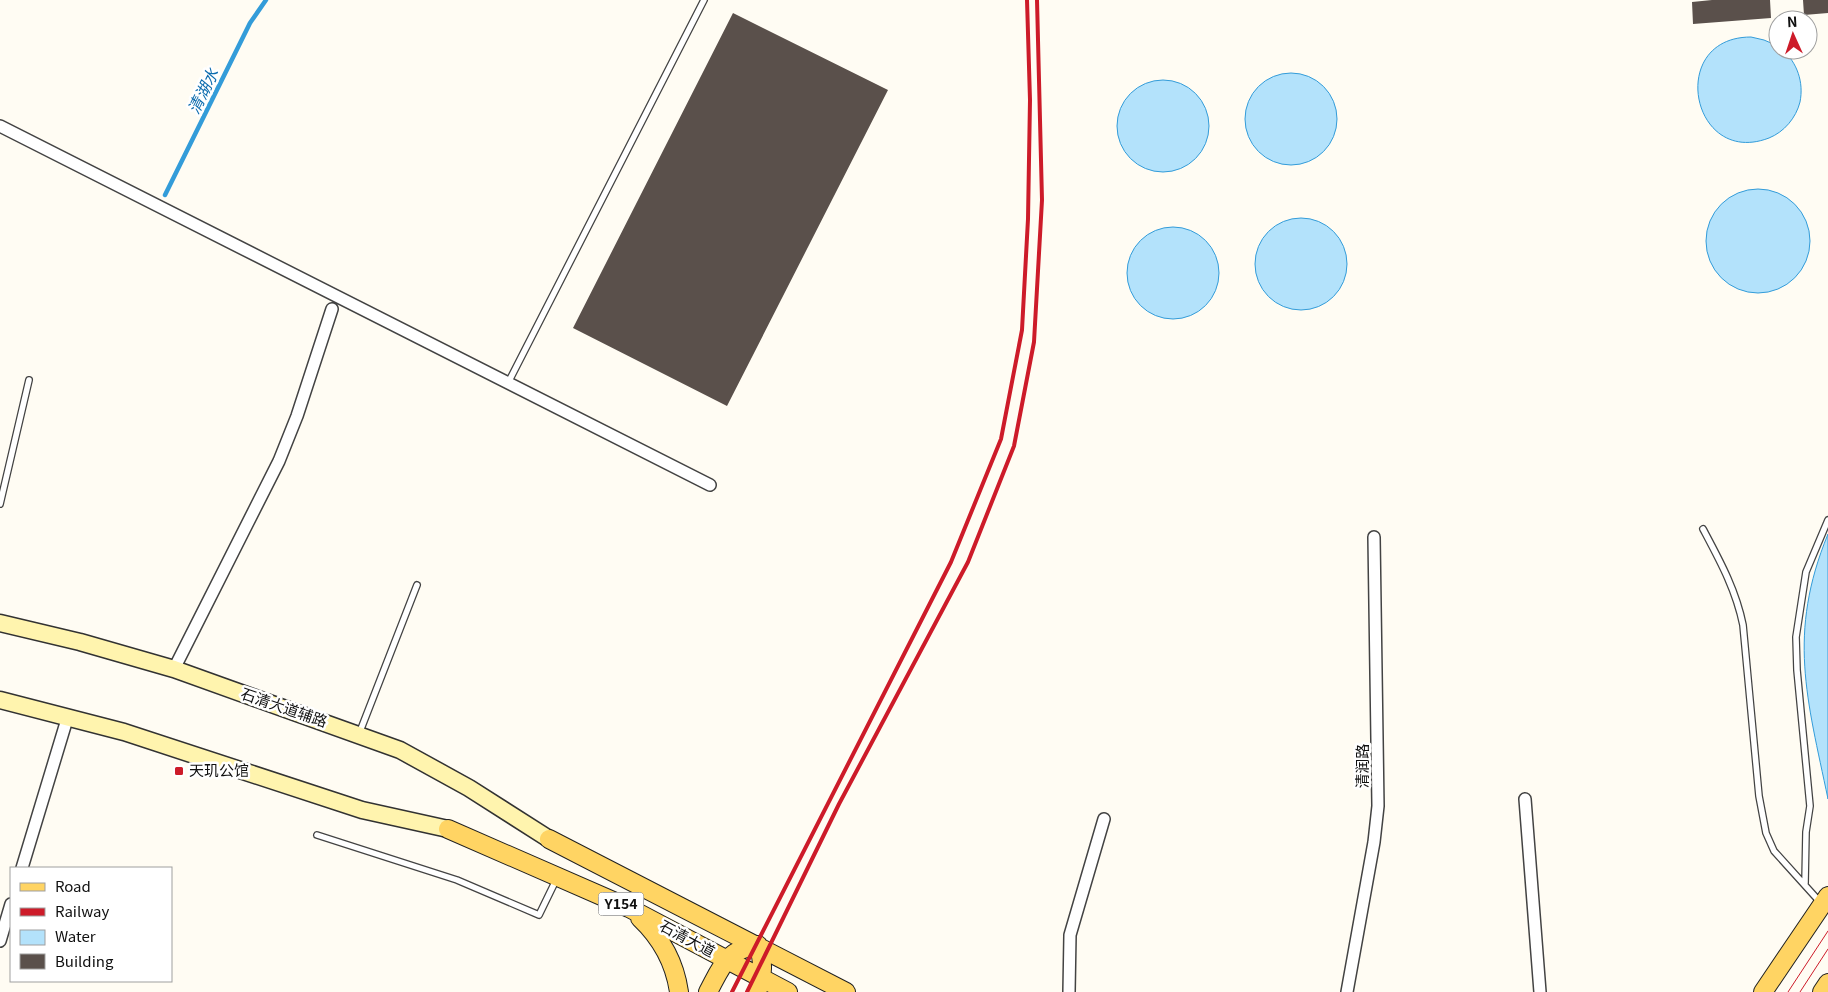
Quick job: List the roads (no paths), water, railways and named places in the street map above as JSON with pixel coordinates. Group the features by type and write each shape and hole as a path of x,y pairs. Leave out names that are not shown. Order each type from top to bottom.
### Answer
{"main road":[{"name":"石清大道辅路","path":"0,623 80,642 174,669 360,734 400,750 469,788 549,839"},
{"name":"Y154","path":"0,700 124,732 362,810 448,829"},
{"name":"石清大道","path":"448,829 629,908 726,959 760,985 788,992"},
{"name":"石清大道","path":"549,839 846,992"},
{"path":"1763,992 1825,900"},
{"path":"629,908 649,926 665,950 677,977 679,992"},
{"path":"708,992 726,959 742,949 758,945 762,955 760,985"},
{"path":"1822,992 1828,983"}],"street":[{"path":"0,126 710,486"},
{"path":"174,669 279,461 297,416 332,309"},
{"name":"清润路","path":"1347,992 1374,842 1378,806 1374,537"},
{"path":"22,867 68,716"},
{"path":"1525,799 1540,992"},
{"path":"1070,992 1070,935 1104,819"},
{"path":"0,940 10,907"}],"lane":[{"path":"508,383 704,0"},
{"path":"0,504 29,380"},
{"path":"1805,883 1806,832 1810,806 1797,670 1796,637 1806,572 1828,520"},
{"path":"1703,529 1728,576 1739,604 1743,625 1759,796 1766,833 1774,851 1792,873 1825,900"},
{"path":"360,734 417,585"},
{"path":"317,835 457,880 539,915 558,876"}],"water":[{"path":"1751,37 1764,40 1768,42 1768,60 1791,60 1796,67 1801,87 1800,102 1796,114 1780,132 1769,138 1742,142 1721,135 1707,119 1699,99 1699,77 1707,57 1724,43"},
{"path":"1291,73 1309,77 1323,87 1333,101 1337,119 1333,137 1323,151 1309,161 1291,165 1273,161 1259,151 1249,137 1245,119 1249,101 1259,87 1273,77"},
{"path":"1163,80 1181,84 1195,94 1205,108 1209,126 1205,144 1195,158 1181,168 1163,172 1145,168 1131,158 1121,144 1117,126 1121,108 1131,94 1145,84"},
{"path":"1758,189 1778,193 1795,204 1806,221 1810,241 1806,261 1795,278 1778,289 1758,293 1738,289 1721,278 1710,261 1706,241 1710,221 1721,204 1738,193"},
{"path":"1301,218 1319,222 1333,232 1343,246 1347,264 1343,282 1333,296 1319,306 1301,310 1283,306 1269,296 1259,282 1255,264 1259,246 1269,232 1283,222"},
{"path":"1173,227 1191,231 1205,241 1215,255 1219,273 1215,291 1205,305 1191,315 1173,319 1155,315 1141,305 1131,291 1127,273 1131,255 1141,241 1155,231"},
{"path":"1828,534 1828,799 1808,697 1804,635 1815,570"}],"waterway":[{"name":"清湖水","path":"165,195 250,23 266,0"}],"tram line":[{"path":"1788,992 1828,931"},
{"path":"1800,992 1828,949"}],"railway":[{"path":"732,992 951,562 1001,439 1022,330 1028,219 1030,100 1027,0"},
{"path":"747,992 839,804 968,562 1014,446 1034,342 1042,200 1037,0"}],"place":[{"name":"天玑公馆","path":"179,771"}]}
